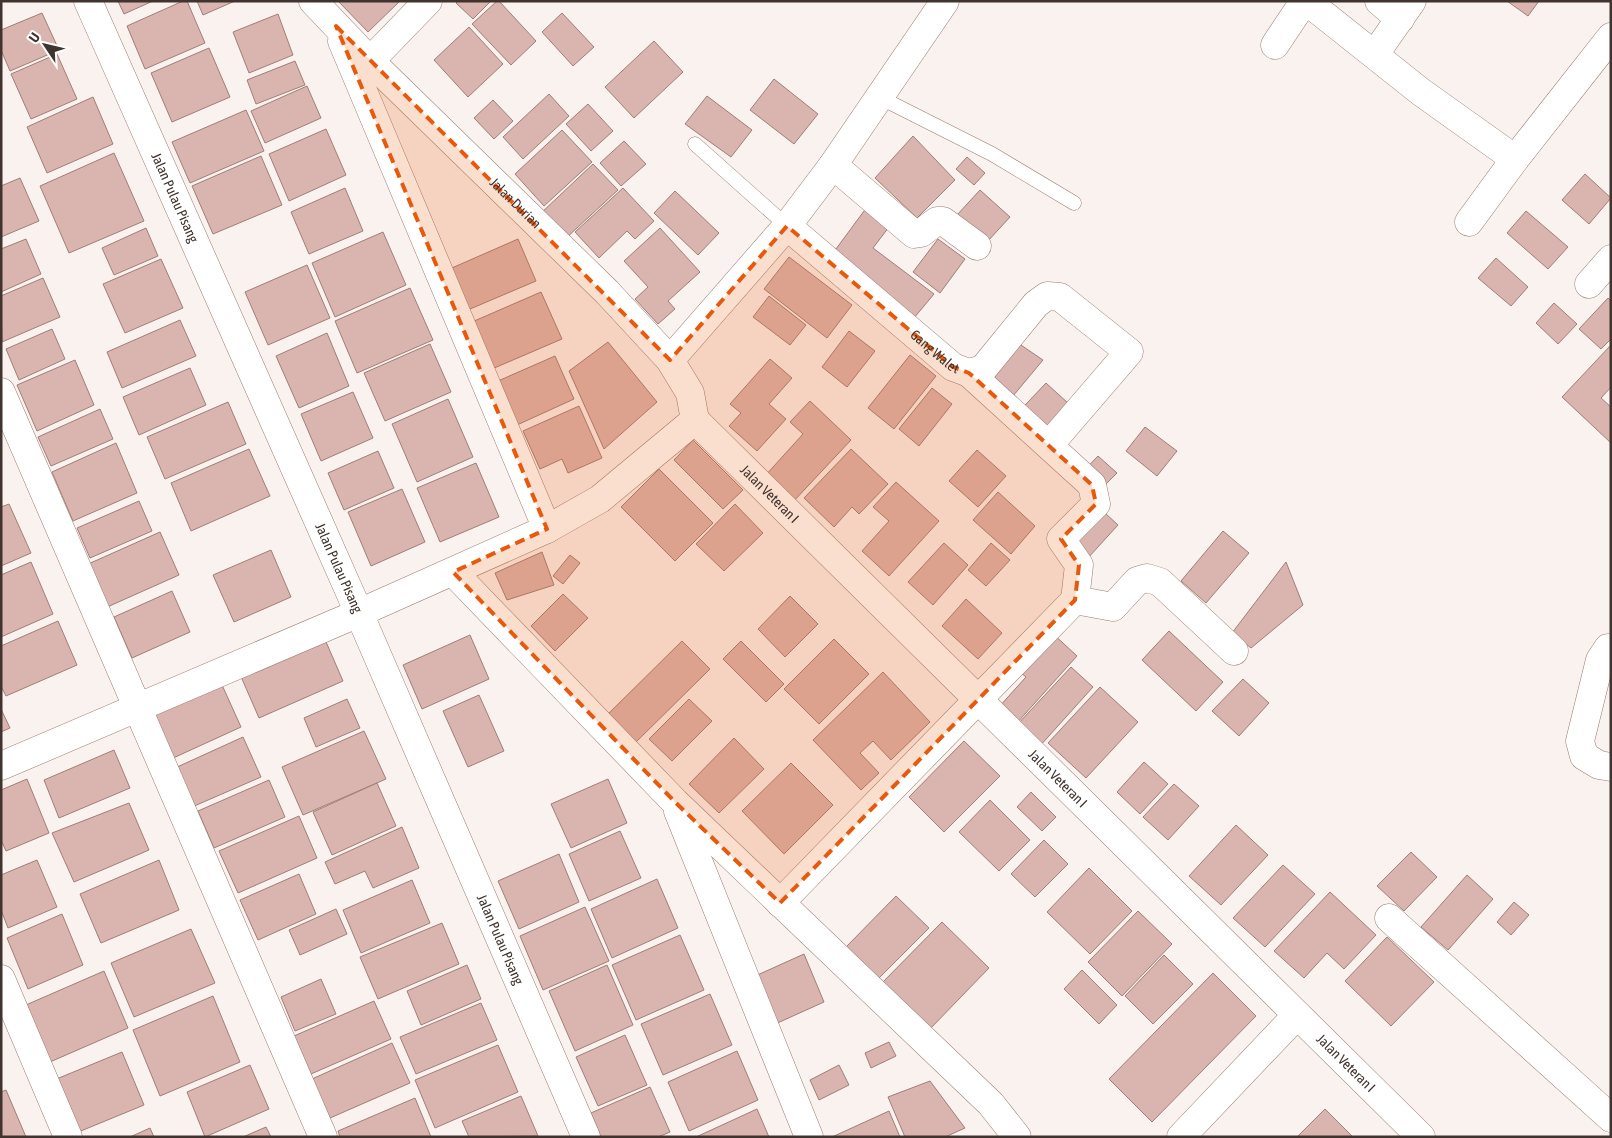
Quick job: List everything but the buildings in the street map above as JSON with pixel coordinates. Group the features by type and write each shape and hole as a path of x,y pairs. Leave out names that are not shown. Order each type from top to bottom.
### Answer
{"street":[{"name":"Jalan Pulau Pisang","path":"88,1 359,613 586,1137"},
{"name":"Jalan Durian","path":"312,1 370,61 607,292 670,360 690,393 695,420"},
{"path":"370,61 428,1"},
{"path":"670,360 787,226 832,165 945,1"},
{"path":"1375,54 1406,10 1379,1"},
{"path":"1275,45 1299,9 1307,4 1314,7 1442,108 1515,159"},
{"path":"336,26 547,529"},
{"path":"1470,222 1515,159 1611,37"},
{"path":"832,165 914,234 921,233 937,220 943,221 978,246"},
{"name":"Gang Walet","path":"787,226 953,367 969,373 983,369 1036,304 1047,296 1060,297 1129,352 1049,445"},
{"path":"1589,284 1611,259"},
{"path":"780,903 1075,600 1079,565 1061,538 1096,504 1092,485 969,373"},
{"path":"1,392 323,1137"},
{"path":"1,766 359,613 547,529 600,499 695,420"},
{"name":"Jalan Veteran I","path":"695,420 1421,1137"},
{"path":"453,572 675,802 991,1104 1017,1137"},
{"path":"1075,600 1113,608 1137,581 1147,578 1160,582 1234,651"},
{"path":"1611,648 1608,648 1600,660 1580,741 1584,756 1599,765 1611,767"},
{"path":"675,802 809,1137"},
{"path":"1389,918 1611,1118"},
{"path":"1,979 68,1137"},
{"path":"1181,1137 1298,1015"}],"lane":[{"path":"879,97 992,154 1074,203"},
{"path":"695,144 787,226"}],"highlighted area":[{"path":"336,26 670,360 787,226 953,367 969,373 1092,485 1096,504 1061,539 1079,565 1075,600 780,903 675,802 453,572 547,529"}]}
